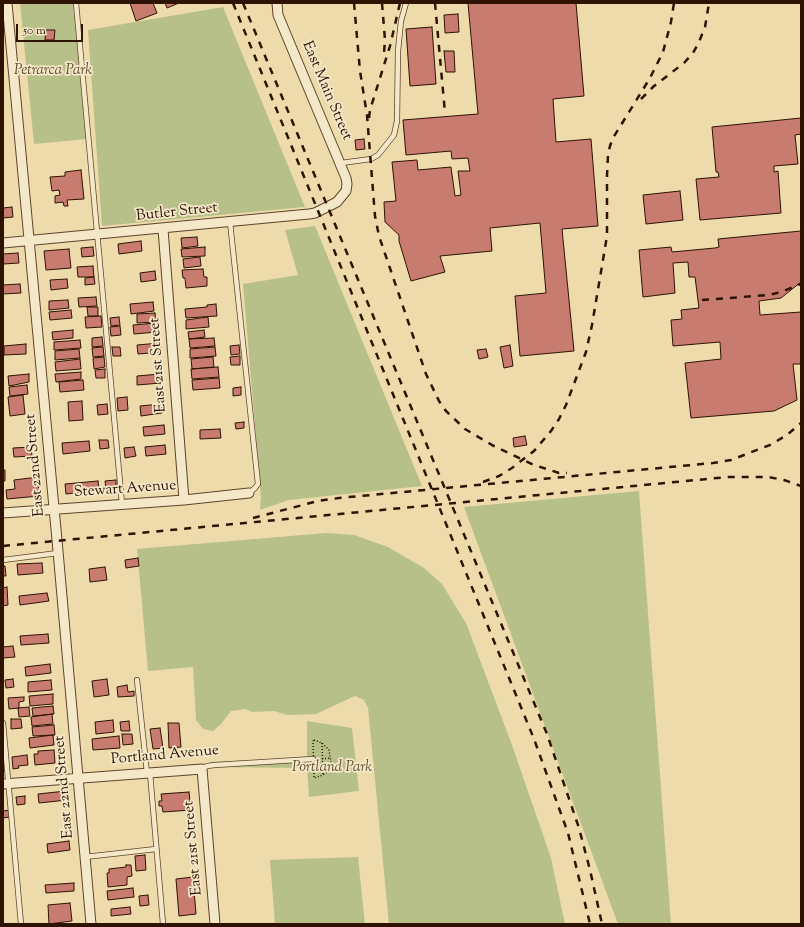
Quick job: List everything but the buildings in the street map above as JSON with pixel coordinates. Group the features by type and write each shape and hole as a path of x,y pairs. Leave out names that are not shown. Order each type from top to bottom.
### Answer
{"street":[{"name":"East 22nd Street","path":"7,3 91,924"},
{"name":"East Main Street","path":"277,3 278,15 341,163 348,184 346,191"},
{"name":"Butler Street","path":"3,243 163,229 315,213 337,202 346,191"},
{"name":"East 21st Street","path":"163,229 184,500"},
{"name":"Stewart Avenue","path":"3,514 184,500 249,493"},
{"name":"East 21st Street","path":"202,769 215,924"},
{"name":"Portland Avenue","path":"6,784 78,777 202,769"}],"lane":[{"path":"76,3 96,235 122,504"},
{"path":"341,163 371,159 378,155 394,135 397,121 398,51 401,20 406,3"},
{"path":"230,222 258,484 249,493"},
{"path":"3,560 58,553"},
{"path":"137,680 163,924"},
{"path":"3,723 6,784 21,924"},
{"name":"Portland Avenue","path":"202,769 207,766 215,765 313,759"},
{"path":"85,857 156,849"}],"path":[{"path":"322,744 323,775"},
{"path":"313,759 330,758"}],"green space":[{"name":"Petrarca Park","path":"20,3 73,3 86,139 34,144"},
{"path":"223,7 305,207 102,226 88,30"},
{"path":"315,226 422,486 289,500 260,510 261,497 243,284 298,275 285,230"},
{"path":"639,491 671,924 618,924 464,507"},
{"path":"326,533 354,535 388,547 424,568 442,584 466,623 512,745 551,858 565,924 389,924 368,708 364,700 355,696 316,714 287,715 274,711 252,712 245,709 231,711 221,724 213,731 203,729 196,720 193,667 148,671 137,549"},
{"name":"Portland Park","path":"307,721 352,728 359,791 309,797 307,768 211,767 210,762 307,758"},
{"path":"358,857 365,924 275,924 270,860"}],"railway":[{"path":"233,3 534,739 568,833 590,924"},
{"path":"243,3 547,734 579,828 602,924"},
{"path":"354,3 360,71 367,115 375,216 379,236 426,374 439,401 446,411 465,429 492,445 534,465 559,473 567,473"},
{"path":"382,3 385,40 384,53"},
{"path":"369,118 370,110 390,46 400,3"},
{"path":"435,3 445,113"},
{"path":"483,482 499,476 534,451 551,431 566,405 586,352 592,325 607,236 607,176 610,146 613,138 650,78 663,52 671,22 674,3"},
{"path":"641,99 654,86 684,63 693,53 705,27 709,3"},
{"path":"702,300 769,295 801,284"},
{"path":"253,518 318,501 339,498 713,463 731,460 770,445 787,435 801,423"},
{"path":"3,546 728,477 768,477 784,480 801,486"}]}
